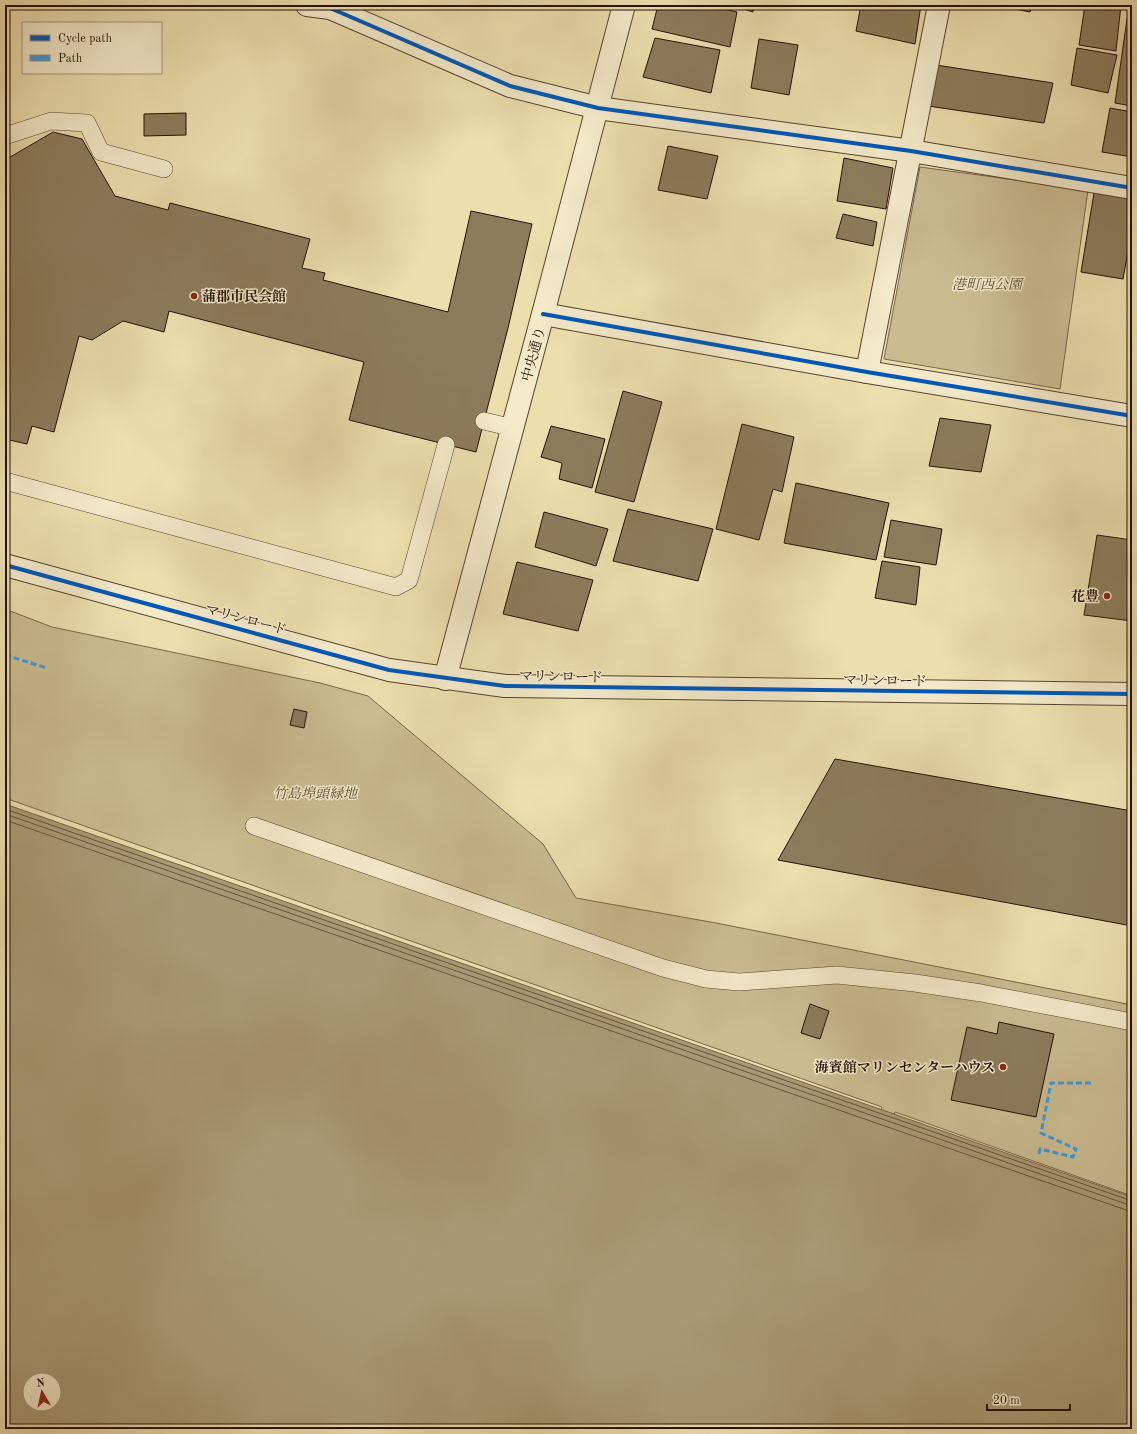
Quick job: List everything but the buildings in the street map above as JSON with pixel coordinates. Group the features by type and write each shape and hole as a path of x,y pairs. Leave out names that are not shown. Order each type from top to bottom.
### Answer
{"street":[{"path":"307,5 330,7 510,86 598,108 911,151 1132,188"},
{"name":"中央通り","path":"445,679 544,314 624,5"},
{"path":"867,372 939,5"},
{"path":"544,314 867,372 1132,416"},
{"name":"マリンロード","path":"5,565 389,670 445,679 505,686 1132,694"}],"lane":[{"path":"5,136 51,120 87,123 101,152 164,170"},
{"path":"484,421 513,428"},
{"path":"5,481 396,587 409,580 446,445"},
{"path":"254,826 663,968 706,979 739,982 837,974 915,982 1132,1022"}],"green space":[{"name":"港町西公園","path":"920,167 1088,190 1060,389 884,359"},
{"name":"竹島埠頭緑地","path":"5,609 52,627 320,683 368,696 543,844 576,898 716,923 1132,1005 1132,1196 895,1112 876,1173 854,1192 882,1107 5,798"}],"water":[{"path":"5,804 1132,1197 1132,1429 5,1429"}],"marked path":[{"path":"5,655 47,668"},
{"path":"1039,1154 1040,1149 1073,1157 1076,1149 1041,1133 1051,1083 1092,1083"}],"cycle path":[{"path":"307,5 330,8 510,86 598,108 911,151 1132,188"},
{"path":"543,314 867,372 1132,416"},
{"path":"5,565 389,670 505,686 1132,694"}],"place":[{"name":"蒲郡市民会館","path":"194,296"},
{"name":"花豊","path":"1107,596"},
{"name":"海賓館マリンセンターハウス","path":"1003,1067"}]}
